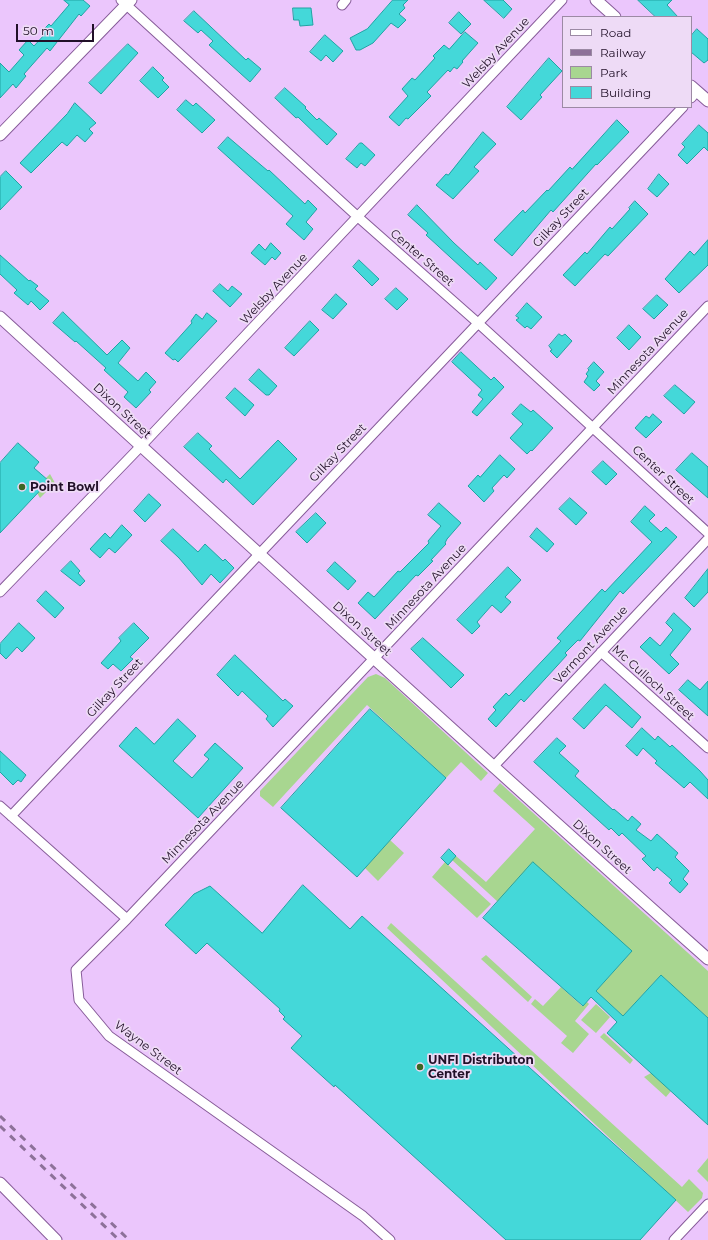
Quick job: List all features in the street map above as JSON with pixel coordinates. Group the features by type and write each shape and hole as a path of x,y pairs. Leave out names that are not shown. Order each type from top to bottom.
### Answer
{"street":[{"name":"Welsby Avenue","path":"0,592 142,446 562,0"},
{"path":"596,0 614,16"},
{"name":"Center Street","path":"126,2 358,217 478,323 708,532"},
{"path":"0,135 126,2"},
{"path":"693,92 708,101"},
{"name":"Gilkay Street","path":"11,816 259,552 682,108"},
{"name":"Minnesota Avenue","path":"127,919 708,306"},
{"name":"Dixon Street","path":"0,317 376,658 492,767 708,959"},
{"name":"Vermont Avenue","path":"492,767 708,539"},
{"name":"Mc Culloch Street","path":"601,652 708,748"},
{"path":"0,806 127,919"},
{"name":"Wayne Street","path":"127,919 76,970 79,1000 108,1036 363,1216 390,1240"},
{"path":"0,1183 56,1240"},
{"path":"674,1240 708,1204"}],"green space":[{"path":"50,474 55,483 40,498 37,493 49,481 46,478"},
{"path":"376,674 385,678 488,773 481,781 461,762 446,778 367,705 273,807 260,796 260,791 368,677"},
{"path":"500,783 708,971 708,1018 661,975 623,1016 596,991 631,952 533,863 498,902 452,860 456,856 486,882 535,829 493,791"},
{"path":"390,840 404,853 378,881 365,868"},
{"path":"445,862 491,904 477,918 432,877"},
{"path":"391,923 682,1187 689,1179 703,1193 702,1198 688,1212 387,928"},
{"path":"486,955 532,997 528,1002 481,959"},
{"path":"561,987 582,1006 587,1002 589,1004 575,1021 589,1034 573,1053 561,1043 567,1036 531,1004 535,999 543,1006"},
{"path":"596,1004 610,1017 596,1033 581,1020"},
{"path":"604,1033 633,1060 630,1064 600,1037"},
{"path":"651,1073 671,1091 666,1097 644,1077"},
{"path":"708,1158 708,1182 697,1171"}],"building":[{"path":"64,0 83,0 90,6 81,16 79,14 50,51 47,48 24,74 26,76 16,88 13,84 0,98 0,63 9,72 24,55 19,50 28,40 34,46 45,34 42,31 49,24 51,26 69,5"},
{"path":"393,0 408,0 403,5 405,8 399,14 406,20 398,28 391,23 373,43 360,50 356,50 350,38 367,29"},
{"path":"484,0 503,0 512,9 504,18"},
{"path":"638,0 672,0 667,5 677,16 655,16"},
{"path":"293,8 311,8 313,25 300,26 299,20 294,20"},
{"path":"194,11 246,60 248,58 261,69 250,82 209,45 213,41 201,30 198,33 184,21"},
{"path":"459,12 471,24 461,34 449,23"},
{"path":"697,29 708,39 708,60 704,63 692,53 692,35"},
{"path":"465,32 478,43 457,69 454,67 450,72 448,70 427,92 431,96 399,126 389,117 408,96 402,89 412,78 415,80 435,58 433,56 444,45 449,49"},
{"path":"325,35 343,51 333,62 326,55 321,61 310,52"},
{"path":"128,44 138,53 101,94 89,83"},
{"path":"549,58 562,71 540,95 542,97 521,120 507,107"},
{"path":"153,67 164,78 162,80 169,87 158,98 140,81"},
{"path":"285,88 306,107 305,108 317,120 319,118 337,134 327,145 298,117 296,118 275,98"},
{"path":"186,100 193,106 196,103 215,120 202,133 177,110"},
{"path":"75,103 96,123 89,129 93,133 85,142 77,135 67,146 62,142 31,173 20,163 67,114"},
{"path":"617,120 629,132 597,165 596,164 553,212 551,210 512,256 494,240 523,210 525,213 547,190 548,191 570,167 572,169"},
{"path":"699,125 708,133 708,151 704,147 687,164 678,155 685,147 682,144"},
{"path":"483,132 496,144 474,167 479,171 453,199 436,185 446,174 448,175"},
{"path":"228,137 268,171 269,170 305,204 308,200 317,209 306,222 313,229 304,240 286,224 293,216 218,148"},
{"path":"360,143 362,143 375,155 365,166 361,163 357,168 346,159"},
{"path":"6,171 22,187 0,210 0,177"},
{"path":"659,174 669,184 657,197 648,189"},
{"path":"635,201 648,214 608,256 605,254 575,286 563,275 585,252 587,254 610,227 612,229 630,209 629,208"},
{"path":"417,205 478,265 480,262 497,278 486,290 426,235 428,233 408,215"},
{"path":"708,240 708,265 679,293 665,279 690,251 694,255"},
{"path":"271,243 281,253 275,260 272,257 265,265 251,253 259,244 265,250"},
{"path":"0,255 29,281 30,280 38,286 35,289 49,301 40,310 31,301 28,305 14,293 17,290 0,274"},
{"path":"359,260 379,279 372,286 353,267"},
{"path":"220,284 228,291 232,286 242,294 230,307 213,291"},
{"path":"396,288 408,299 397,310 385,299"},
{"path":"336,294 347,304 333,319 322,310"},
{"path":"657,295 668,305 654,319 643,309"},
{"path":"527,303 542,317 531,329 527,326 525,328 516,320 519,318 516,316"},
{"path":"63,312 107,355 122,340 130,348 118,363 138,381 146,372 156,382 149,390 151,392 136,408 124,397 128,392 104,370 106,368 53,323"},
{"path":"207,313 217,321 178,362 175,359 173,360 165,353 192,323 191,321 196,314 202,319"},
{"path":"310,321 319,330 294,356 285,348"},
{"path":"629,325 641,337 629,350 617,338"},
{"path":"559,334 562,336 565,334 572,341 557,358 550,351 552,350 549,346"},
{"path":"461,352 491,380 494,377 504,387 477,416 472,412 483,399 478,395 482,390 452,362"},
{"path":"594,362 604,372 596,381 600,385 594,391 584,382 588,376 586,374 589,370 588,369"},
{"path":"259,369 277,386 269,395 266,395 249,380"},
{"path":"675,385 695,402 684,414 664,396"},
{"path":"235,388 254,405 245,416 226,398"},
{"path":"521,404 531,412 533,410 553,428 532,451 531,450 527,454 510,438 523,424 512,414"},
{"path":"653,414 662,422 646,438 635,428 646,416 649,418"},
{"path":"198,433 212,446 209,449 240,479 278,440 297,459 253,505 226,479 223,483 184,447"},
{"name":"Point Bowl","path":"18,443 39,462 34,468 49,481 0,533 0,463"},
{"path":"692,453 708,467 708,498 676,470"},
{"path":"500,455 515,469 507,478 504,475 492,488 494,491 484,502 468,486 478,475 480,477"},
{"path":"603,461 617,474 606,485 592,472"},
{"path":"149,494 161,505 145,522 134,511"},
{"path":"570,498 587,513 576,525 559,509"},
{"path":"439,503 461,523 447,539 446,544 431,560 433,561 418,576 416,575 375,619 358,603 368,592 374,597 398,571 400,572 429,543 428,541 441,526 428,515"},
{"path":"645,506 655,515 649,521 661,532 666,527 677,537 623,594 620,591 580,641 578,640 565,653 567,655 524,702 521,699 496,727 488,719 496,710 493,707 506,693 509,696 561,641 557,638 602,589 605,592 652,542 631,522"},
{"path":"316,513 326,523 307,543 296,532"},
{"path":"122,525 132,535 115,553 109,548 100,558 90,549 105,533 110,538"},
{"path":"537,528 554,544 547,552 530,537"},
{"path":"173,529 198,552 205,544 223,561 225,559 234,568 220,583 211,574 202,585 179,558 161,541"},
{"path":"71,561 80,571 78,573 85,581 80,586 61,571"},
{"path":"335,562 356,581 348,590 327,571"},
{"path":"508,567 521,580 505,597 511,602 501,613 492,605 477,622 480,626 472,634 457,620"},
{"path":"708,569 708,592 694,607 685,598"},
{"path":"46,591 64,608 55,618 37,601"},
{"path":"674,613 691,629 670,655 679,664 669,674 640,647 650,637 660,646 673,630 666,623"},
{"path":"19,623 35,638 22,652 17,647 6,659 0,653 0,644"},
{"path":"134,623 149,638 130,657 133,659 121,671 113,664 108,669 101,663 121,641 119,638"},
{"path":"423,638 464,675 451,688 411,649"},
{"path":"235,655 283,701 285,699 293,706 273,727 266,719 268,716 242,691 238,696 217,675"},
{"path":"688,680 700,690 708,681 708,716 679,690"},
{"path":"605,684 641,717 632,728 606,705 584,729 573,719"},
{"path":"370,709 446,778 357,877 281,808"},
{"path":"178,719 196,736 173,761 192,778 209,759 204,755 215,743 243,768 198,818 119,746 136,727 154,744"},
{"path":"642,728 655,740 658,736 670,747 672,745 700,771 708,780 708,799 690,782 684,788 655,763 657,761 643,748 637,756 626,746"},
{"path":"557,738 566,746 559,753 579,771 575,776 613,810 614,809 628,821 632,816 641,824 636,830 651,841 657,834 678,853 675,857 689,871 683,879 688,884 680,893 669,883 672,880 657,867 654,871 642,859 646,856 622,833 619,836 611,828 609,830 534,762"},
{"path":"0,751 26,775 21,782 18,780 13,785 0,772"},
{"path":"449,849 456,856 448,865 441,858"},
{"path":"533,862 632,951 596,991 623,1016 661,975 708,1018 708,1125 607,1033 617,1022 591,997 583,1006 483,918"},
{"name":"UNFI Distributon Center","path":"303,885 350,929 362,916 676,1200 640,1240 506,1240 335,1085 334,1087 291,1048 302,1036 283,1019 285,1017 279,1011 280,1009 207,943 196,954 165,925 194,894 210,886 262,933"}],"railway":[{"path":"0,1116 129,1240"},
{"path":"0,1126 119,1240"}],"place":[{"name":"Point Bowl","path":"22,487"},
{"name":"UNFI Distributon Center","path":"420,1067"}]}
